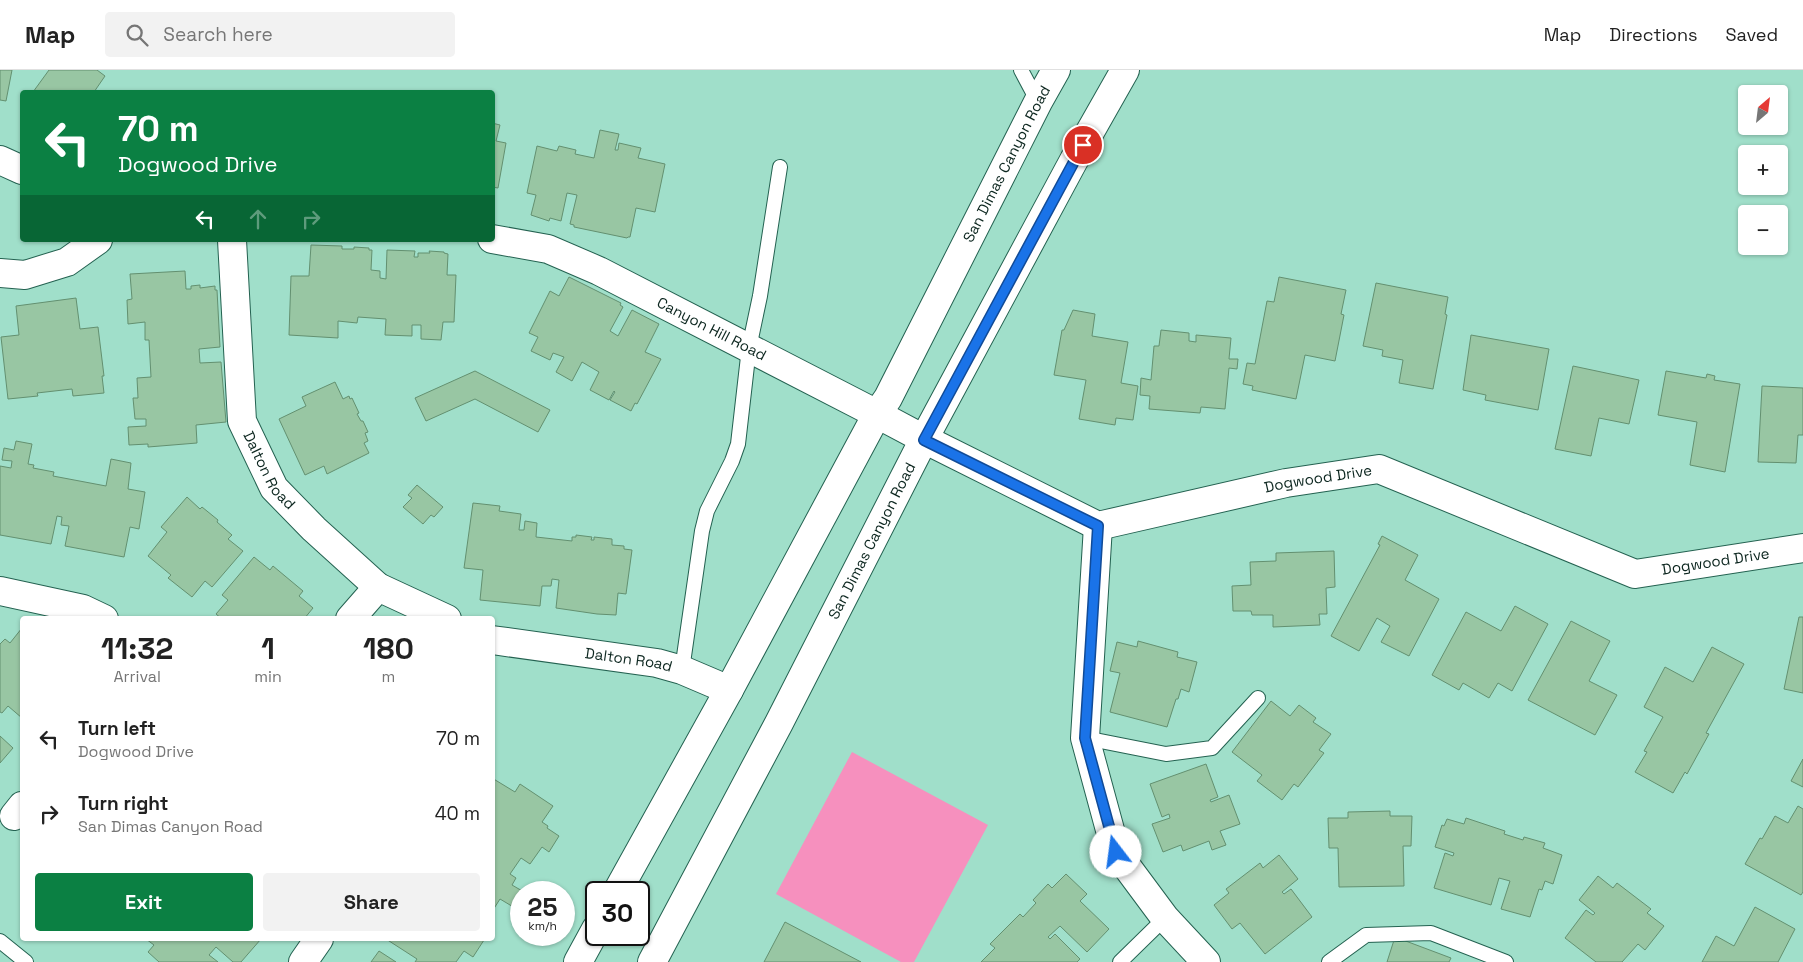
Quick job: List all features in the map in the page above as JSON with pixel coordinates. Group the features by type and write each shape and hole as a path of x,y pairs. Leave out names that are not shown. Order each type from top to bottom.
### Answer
{"street":[{"name":"San Dimas Canyon Road","path":"623,881 729,690 877,414 888,398 1056,70"},
{"name":"San Dimas Canyon Road","path":"652,962 779,723 924,440 1074,160 1125,70"},
{"path":"0,160 20,169"},
{"name":"Canyon Hill Road","path":"495,240 548,249 599,271 924,440"},
{"path":"0,273 25,275 67,262 95,242"},
{"name":"Dalton Road","path":"232,242 242,421 274,488 314,529 378,587 441,616"},
{"path":"924,440 1098,526 1085,738 1116,852 1164,918 1206,962"},
{"name":"Dogwood Drive","path":"1098,526 1286,482 1379,468 1635,574 1803,548"},
{"path":"353,616 378,587"},
{"path":"0,591 83,609 98,616"},
{"name":"Dalton Road","path":"495,640 658,663 682,670 729,690"},
{"path":"303,962 317,941"},
{"path":"578,962 587,946"}],"lane":[{"path":"1021,70 1038,102"},
{"path":"682,670 707,510 732,461 738,444 749,348 760,296 780,167"},
{"path":"1085,738 1166,754 1212,748 1258,698"},
{"path":"1120,962 1164,918"},
{"path":"1329,962 1366,935 1431,933 1506,962"},
{"path":"0,941 26,962"}],"shaded area":[{"path":"852,752 988,825 914,962 901,962 776,894"}],"building":[{"path":"0,70 12,70 6,101 0,100"},
{"path":"49,70 97,70 105,76 95,90 34,90"},
{"path":"495,124 500,125 496,141 506,143 498,188 495,188"},
{"path":"600,130 619,134 615,150 618,150 619,143 641,148 638,158 665,164 655,212 636,208 630,237 627,238 574,227 574,225 570,224 577,195 567,193 561,221 550,218 549,221 531,215 536,195 527,193 537,146 557,151 559,146 576,150 575,154 594,158"},
{"path":"311,245 342,246 342,249 354,249 354,247 369,248 369,250 372,250 371,270 380,271 380,278 386,279 387,250 415,251 414,257 418,257 418,253 430,253 429,251 448,254 447,275 456,275 454,322 443,322 441,340 421,339 421,325 412,325 412,336 385,335 386,319 358,317 357,323 338,321 338,338 289,335 291,276 309,276"},
{"path":"185,271 186,289 191,289 191,286 200,285 200,288 215,286 215,290 217,290 220,347 199,349 200,363 221,362 226,422 196,425 197,443 148,447 148,444 129,445 128,427 146,426 146,419 135,419 133,398 138,398 137,378 151,377 149,340 145,340 145,322 128,324 127,300 132,299 130,274"},
{"path":"569,277 621,303 620,305 623,307 610,331 618,336 632,310 659,324 645,352 661,359 637,404 635,403 631,411 610,400 614,391 609,400 590,390 599,372 582,362 572,381 556,372 564,357 553,353 550,360 531,351 538,337 529,333 550,291 559,296"},
{"path":"1279,277 1346,290 1341,314 1344,315 1335,361 1305,355 1296,399 1252,390 1253,386 1243,384 1247,363 1255,364 1267,301 1274,302"},
{"path":"1376,283 1448,297 1445,314 1447,315 1433,389 1399,383 1403,360 1382,356 1383,350 1363,346"},
{"path":"76,298 80,329 98,327 104,376 102,376 104,393 73,396 72,389 37,393 38,396 8,399 1,337 19,335 16,306"},
{"path":"1073,310 1095,314 1092,336 1128,342 1121,383 1138,386 1133,420 1116,418 1115,425 1079,419 1086,380 1054,375 1062,330 1064,330"},
{"path":"1161,330 1189,333 1189,341 1196,342 1196,335 1231,338 1229,359 1238,359 1237,369 1229,368 1225,409 1201,407 1200,413 1149,409 1150,396 1140,395 1141,378 1151,380 1154,346 1159,346"},
{"path":"1471,335 1549,349 1538,410 1485,400 1486,395 1463,390"},
{"path":"1573,366 1639,380 1629,424 1599,418 1591,456 1555,449"},
{"path":"475,371 550,410 538,432 475,399 426,421 415,398"},
{"path":"1666,371 1706,378 1707,374 1715,376 1714,380 1740,384 1725,472 1690,465 1697,422 1658,415"},
{"path":"335,382 343,399 349,396 350,399 352,398 359,413 357,414 368,432 365,433 368,441 364,443 369,453 327,474 324,466 305,475 279,419 306,406 302,397"},
{"path":"1762,386 1803,388 1803,435 1798,435 1796,463 1758,462"},
{"path":"16,441 32,444 28,464 34,465 33,468 54,472 53,476 106,486 111,459 131,463 128,489 145,492 139,529 130,527 124,557 65,546 69,526 61,525 62,517 57,516 51,544 0,535 0,466 11,468 12,461 2,460 4,448 14,450"},
{"path":"417,485 443,507 434,517 431,515 423,524 403,507 412,498 408,495"},
{"path":"187,497 200,509 202,507 218,520 217,522 232,535 228,539 243,551 212,587 205,581 192,597 168,578 171,575 148,556 167,532 161,527"},
{"path":"473,503 500,506 499,511 521,514 519,530 524,530 525,521 537,523 536,537 572,541 572,537 576,537 576,535 592,537 591,540 594,540 594,537 612,539 612,545 624,546 624,549 632,550 626,594 618,593 616,615 556,608 559,580 552,579 551,586 542,586 540,606 480,600 483,570 464,568"},
{"path":"1382,536 1418,555 1405,580 1439,599 1409,656 1381,642 1390,626 1377,618 1359,651 1331,636 1380,545 1378,544"},
{"path":"1334,551 1335,587 1326,588 1327,614 1319,614 1320,625 1273,627 1273,615 1252,615 1251,611 1233,611 1232,586 1251,585 1250,562 1276,561 1276,553"},
{"path":"254,557 270,570 273,566 303,591 299,596 313,608 306,616 218,616 216,614 228,600 222,595"},
{"path":"1515,606 1548,624 1512,691 1498,683 1489,698 1463,683 1459,690 1432,675 1466,612 1501,631"},
{"path":"1799,617 1803,617 1803,693 1784,689"},
{"path":"1571,621 1610,641 1589,681 1617,695 1595,735 1528,700"},
{"path":"20,630 20,716 8,706 2,713 0,712 0,644 5,639 10,643"},
{"path":"1138,641 1178,652 1177,657 1197,662 1189,692 1181,689 1167,727 1110,712 1120,673 1110,671 1117,642 1137,647"},
{"path":"1712,647 1744,664 1706,733 1709,734 1687,774 1685,772 1673,793 1635,772 1647,752 1644,751 1663,717 1644,707 1665,667 1693,682"},
{"path":"1271,701 1290,716 1299,705 1316,718 1313,722 1331,734 1319,750 1324,753 1298,787 1294,784 1282,800 1257,781 1262,775 1232,752"},
{"path":"0,736 13,748 0,763"},
{"path":"1803,759 1803,787 1791,781"},
{"path":"1206,764 1218,797 1210,800 1211,802 1229,795 1240,824 1220,831 1226,845 1212,850 1209,841 1183,851 1181,845 1163,852 1152,824 1170,818 1169,814 1162,817 1150,784"},
{"path":"495,780 515,792 520,784 553,806 542,822 559,836 549,852 542,847 530,864 521,858 510,874 516,878 514,881 510,881 510,905 500,899 495,907"},
{"path":"1798,806 1803,809 1803,892 1801,895 1745,864 1775,816 1788,823"},
{"path":"1390,811 1390,816 1412,816 1411,846 1403,846 1404,886 1339,887 1338,848 1329,848 1328,818 1348,818 1348,812"},
{"path":"1466,818 1505,831 1504,834 1523,840 1524,837 1545,843 1543,848 1562,855 1553,884 1545,881 1542,890 1539,889 1530,917 1501,909 1510,881 1499,878 1491,905 1434,888 1445,853 1453,856 1454,853 1435,847 1442,825 1444,826 1447,819 1464,824"},
{"path":"1279,855 1298,879 1282,892 1284,894 1291,889 1312,917 1265,954 1240,923 1232,929 1214,905 1229,893 1226,889 1260,863 1263,868"},
{"path":"1066,874 1087,894 1080,901 1109,929 1087,952 1060,926 1048,937 1050,939 1055,934 1080,959 1077,962 981,962 995,948 990,944 1020,914 1023,917 1036,903 1033,900 1048,884 1052,888"},
{"path":"1598,876 1613,888 1617,883 1651,909 1647,913 1664,926 1645,950 1638,944 1622,962 1596,962 1565,938 1586,910 1593,915 1595,913 1579,900"},
{"path":"1755,907 1795,929 1778,962 1702,962 1716,936 1734,946"},
{"path":"785,922 861,962 764,962"},
{"path":"1395,937 1451,958 1449,962 1387,962"},
{"path":"149,941 259,941 241,962 233,962 216,947 209,955 218,962 159,962 148,952 154,945"},
{"path":"389,941 483,941 473,957 464,951 456,962 415,962 417,959"},
{"path":"379,951 396,962 371,962"}],"route":[{"path":"1083,145 924,440 1098,526 1085,738 1116,852"}]}
